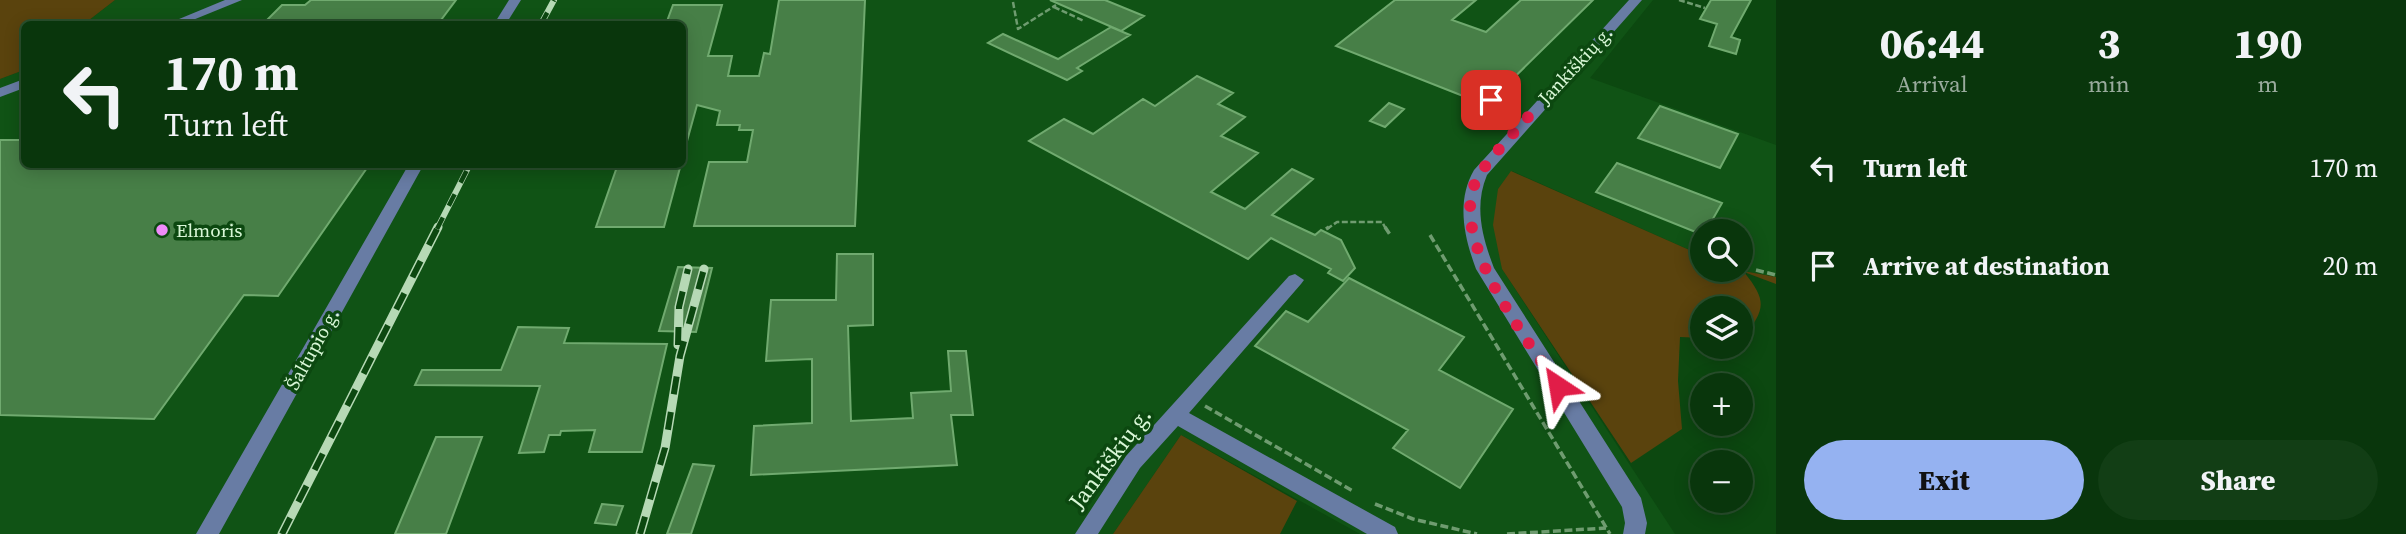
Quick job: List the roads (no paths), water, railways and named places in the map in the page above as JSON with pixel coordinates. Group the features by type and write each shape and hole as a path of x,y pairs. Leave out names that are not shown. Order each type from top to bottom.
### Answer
{"street":[{"path":"181,21 236,0"},
{"path":"502,21 515,0"},
{"name":"Jankiškių g.","path":"1634,534 1636,523 1633,505 1499,295 1478,250 1472,219 1474,185 1529,116 1636,0"},
{"path":"0,93 21,84"},
{"name":"Šaltupio g.","path":"207,534 415,168"},
{"name":"Jankiškių g.","path":"1086,534 1133,462 1295,280"},
{"name":"Jankiškių g.","path":"1176,415 1387,534"}],"railway":[{"path":"543,21 554,0"},
{"path":"437,229 468,168"},
{"path":"282,534 438,227"},
{"path":"678,345 679,307 688,269"},
{"path":"640,534 665,448 680,356 704,269"}],"place":[{"name":"Elmoris","path":"162,230"}]}
